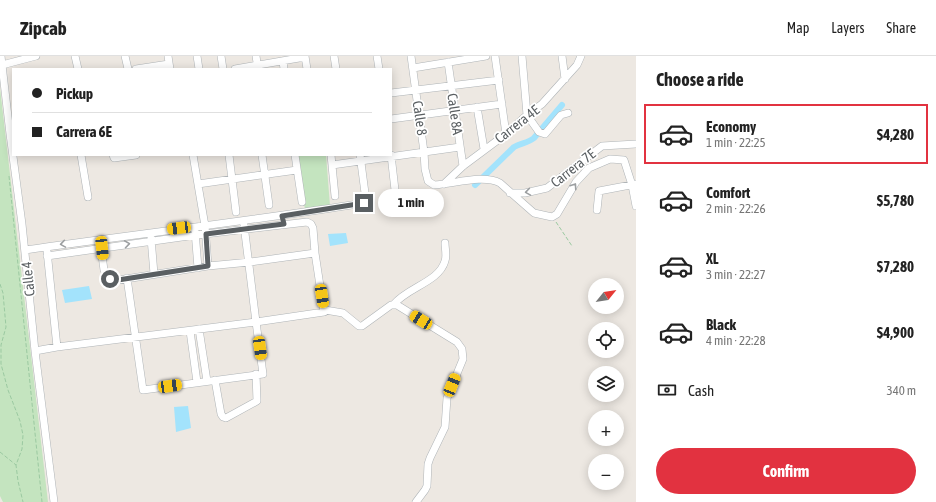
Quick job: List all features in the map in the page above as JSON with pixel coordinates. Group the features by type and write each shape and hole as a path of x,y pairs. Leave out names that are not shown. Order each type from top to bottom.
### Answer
{"street":[{"name":"Calle 4","path":"1,56 12,145"},
{"path":"2,65 36,56"},
{"path":"75,56 78,68"},
{"path":"125,56 128,68"},
{"path":"197,56 199,68"},
{"path":"221,56 223,68"},
{"path":"256,56 258,67"},
{"path":"247,68 258,67 305,56 307,68"},
{"path":"334,56 336,68"},
{"path":"377,56 377,68"},
{"name":"Calle 8","path":"411,56 425,169 428,181 434,185 444,184"},
{"path":"413,68 443,60 486,56"},
{"path":"495,56 506,134"},
{"path":"522,56 527,115 542,133 561,115 568,113"},
{"path":"562,56 565,79"},
{"name":"Carrera 4E","path":"444,184 463,166 506,134 542,104 577,65 581,56"},
{"name":"Calle 8A","path":"443,60 451,86 463,166"},
{"path":"282,61 284,68"},
{"path":"150,68 169,63"},
{"path":"392,93 499,80"},
{"path":"392,119 502,104"},
{"path":"478,107 484,150"},
{"name":"Carrera 7E","path":"510,193 525,193 546,188 602,146 636,144"},
{"path":"392,156 460,147"},
{"name":"Calle 4","path":"13,156 25,250 35,351 54,502"},
{"path":"81,156 88,197"},
{"path":"114,157 125,156"},
{"path":"193,156 205,226 208,266"},
{"path":"229,156 236,212"},
{"path":"262,156 269,205"},
{"path":"295,156 302,202"},
{"path":"331,156 335,196"},
{"path":"332,165 360,158 391,156 395,190"},
{"path":"360,158 365,193"},
{"path":"444,184 480,179 494,180 500,183 534,213 552,217 557,214 576,182 589,168 610,158 624,160 634,184 636,206"},
{"path":"198,184 297,170"},
{"path":"597,210 599,191 634,184"},
{"path":"25,250 150,232 282,216 364,203"},
{"path":"282,216 284,224"},
{"path":"263,218 264,227"},
{"path":"127,278 143,390 263,374 244,221"},
{"path":"47,256 196,235 307,222 311,224 313,228 315,253 325,310"},
{"path":"194,227 196,235 198,268"},
{"path":"150,232 154,274"},
{"path":"108,238 105,248 104,270 110,279 118,280 208,266 315,253"},
{"path":"77,242 78,251"},
{"path":"35,351 323,313 325,310 343,313 359,326 362,326 394,304 402,295 437,275 446,260 445,243"},
{"path":"46,247 57,347"},
{"path":"394,304 458,342 462,349 463,358 447,398 445,427 430,458 425,490 416,502"},
{"path":"199,329 206,381"},
{"path":"190,331 197,382"},
{"path":"215,380 221,414 226,418 257,401 256,374"}],"path":[{"path":"8,171 42,502"},
{"path":"552,217 572,246"},
{"path":"0,284 3,293 6,327 1,345 1,364 8,390 20,421 23,435 22,449 16,465 23,502"},
{"path":"0,452 16,465"}],"green space":[{"path":"0,88 48,502 3,502 0,496"},
{"path":"298,156 326,156 330,206 305,210"}],"water":[{"path":"346,233 348,243 330,246 328,234"},
{"path":"89,286 92,299 65,303 62,290"},
{"path":"188,406 191,428 176,432 174,407"}],"waterway":[{"path":"475,185 514,147 534,138 562,105"}],"route":[{"path":"110,279 118,280 208,266 206,234 284,224 282,216 364,203"}]}
